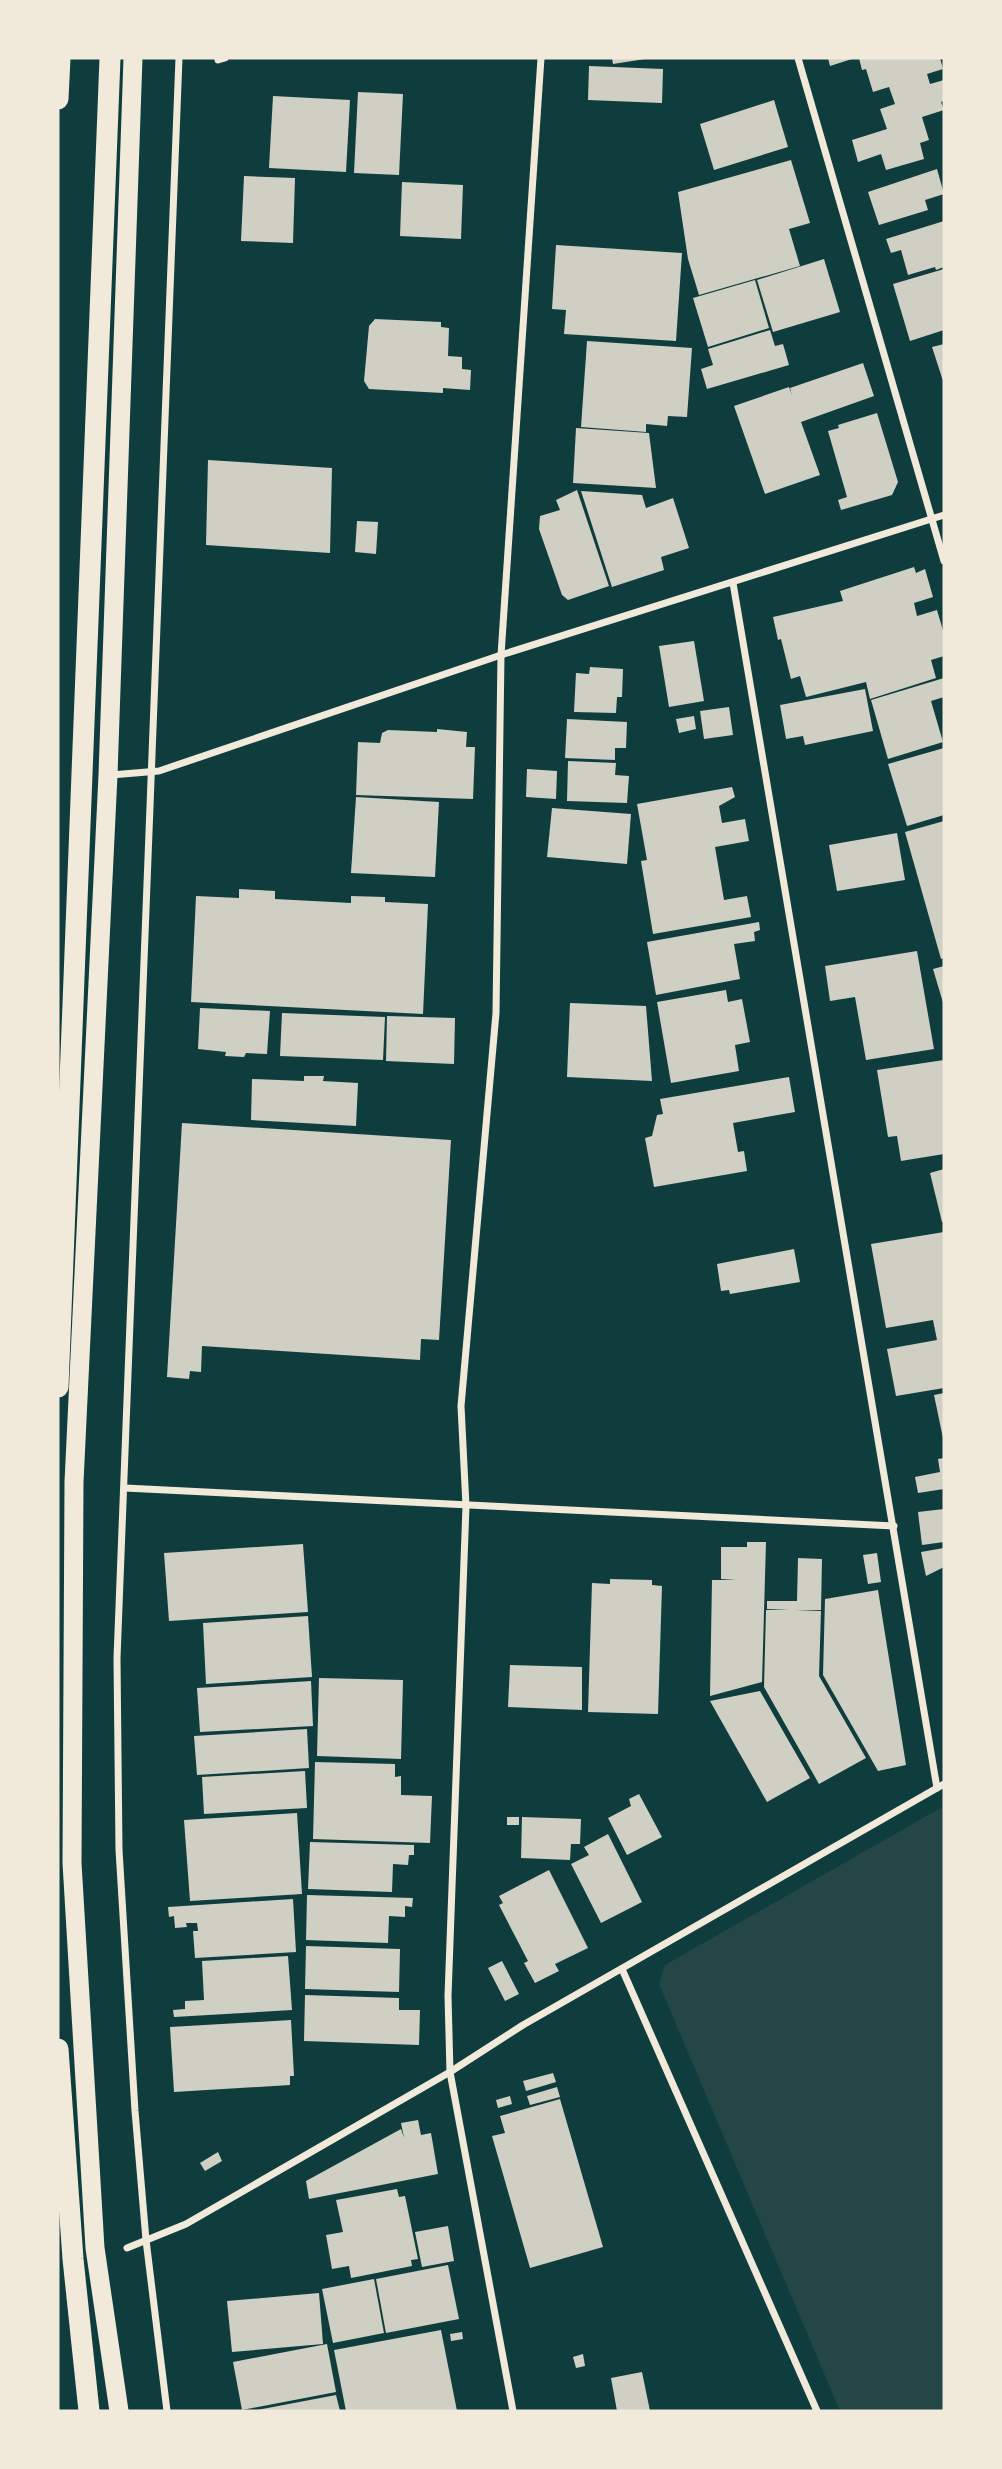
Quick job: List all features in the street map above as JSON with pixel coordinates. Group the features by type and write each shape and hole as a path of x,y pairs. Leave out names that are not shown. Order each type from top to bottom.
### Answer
{"highway":[{"path":"58,99 60,58"},
{"path":"58,1387 110,58"},
{"path":"119,2411 95,2248 72,1863 74,1482 108,775 133,58"},
{"path":"58,2049 73,2259 89,2411"}],"street":[{"path":"167,2411 146,2240 135,2111 119,1850 117,1658 179,58"},
{"path":"513,2411 450,2072 448,1996 466,1506 461,1406 496,1013 501,655 541,58"},
{"path":"798,58 944,561"},
{"path":"108,775 150,772 501,655 944,515"},
{"path":"127,2248 186,2224 450,2072 523,2025 941,1786 733,583"},
{"path":"125,1488 894,1526"},
{"path":"622,1969 817,2411"}],"shaded area":[{"path":"944,1806 944,2411 840,2411 659,1984 665,1965"}],"building":[{"path":"612,58 645,58 645,59 613,64"},
{"path":"828,58 855,58 830,66"},
{"path":"859,58 940,58 943,69 927,74 930,84 944,80 944,101 941,102 944,110 922,117 929,140 920,143 924,159 886,170 881,154 858,162 852,140 887,129 880,109 895,104 889,87 873,92 866,69 862,70"},
{"path":"589,66 663,69 662,103 588,100"},
{"path":"358,92 403,94 399,175 354,173"},
{"path":"273,96 350,100 346,172 269,168"},
{"path":"774,100 788,147 714,170 700,124"},
{"path":"791,160 810,223 789,229 800,266 699,295 688,259 678,192"},
{"path":"937,169 944,194 925,200 928,210 879,225 868,192"},
{"path":"244,176 295,178 293,243 241,241"},
{"path":"402,182 463,185 461,239 400,236"},
{"path":"944,221 944,267 908,275 901,250 891,253 886,239"},
{"path":"556,245 682,253 676,341 564,334 566,310 552,309"},
{"path":"824,259 840,312 773,332 757,280"},
{"path":"944,269 944,330 910,341 893,284"},
{"path":"755,280 769,328 708,347 693,298"},
{"path":"375,319 441,322 441,327 449,328 448,356 462,357 462,369 471,370 470,390 443,388 443,393 369,389 364,381 369,326"},
{"path":"770,330 775,346 783,344 789,365 707,389 701,369 713,365 708,349"},
{"path":"587,341 692,348 687,417 668,416 667,426 646,424 646,432 581,427"},
{"path":"944,344 944,384 932,347"},
{"path":"863,363 874,396 801,422 820,475 765,494 734,406 789,387 792,395 790,388"},
{"path":"877,413 898,482 892,495 841,510 838,500 847,497 828,431 839,428 838,425"},
{"path":"576,428 649,433 656,488 573,483"},
{"path":"208,460 332,468 330,553 206,545"},
{"path":"577,490 609,586 568,600 562,595 539,529 540,516 560,510 556,500"},
{"path":"581,491 642,495 646,508 673,498 689,548 661,557 664,570 612,587"},
{"path":"357,521 378,522 376,554 355,552"},
{"path":"914,567 916,573 925,569 933,597 914,603 917,616 937,610 944,634 944,656 931,660 936,678 870,699 866,682 806,697 800,676 791,679 773,617 843,601 840,591"},
{"path":"694,641 704,701 669,707 659,646"},
{"path":"590,667 623,669 622,697 617,697 616,713 574,712 576,673 589,674"},
{"path":"944,678 944,697 931,701 943,742 888,759 871,700"},
{"path":"865,689 873,731 805,745 803,736 786,739 780,705"},
{"path":"729,707 733,735 704,739 700,711"},
{"path":"694,716 696,729 679,733 676,719"},
{"path":"567,719 627,722 626,748 615,748 615,760 565,758"},
{"path":"437,729 467,732 466,747 475,747 473,799 356,795 358,742 380,743 382,733 388,730 437,732"},
{"path":"944,748 944,815 907,826 888,764"},
{"path":"568,761 616,763 615,775 629,776 627,803 567,801"},
{"path":"527,769 557,771 556,799 526,797"},
{"path":"732,787 735,797 719,806 722,823 745,819 749,841 715,847 724,900 747,896 751,917 653,934 641,861 647,860 637,804"},
{"path":"356,797 439,802 435,877 351,873"},
{"path":"552,808 631,814 627,864 547,857"},
{"path":"944,821 944,958 941,959 905,832"},
{"path":"897,833 905,880 837,891 829,845"},
{"path":"239,889 275,891 275,899 351,903 351,896 385,897 385,902 428,904 423,1014 191,1002 196,896 239,898"},
{"path":"759,922 760,930 754,932 755,941 734,944 740,979 656,995 647,942"},
{"path":"917,951 934,1049 866,1060 855,997 830,1001 825,966"},
{"path":"944,966 944,1006 933,969"},
{"path":"726,990 728,1002 742,999 750,1042 735,1045 739,1071 671,1083 657,1002"},
{"path":"570,1003 646,1006 652,1081 567,1077"},
{"path":"200,1008 270,1011 267,1054 225,1056 226,1052 198,1049"},
{"path":"282,1013 385,1017 383,1060 280,1056"},
{"path":"387,1016 455,1018 454,1064 386,1061"},
{"path":"944,1060 944,1154 901,1161 897,1136 888,1137 877,1070"},
{"path":"304,1076 324,1076 323,1081 358,1083 356,1126 251,1120 252,1079 304,1081"},
{"path":"789,1077 795,1112 733,1123 738,1152 744,1151 747,1171 654,1187 645,1138 652,1136 657,1115 663,1114 660,1099"},
{"path":"182,1123 451,1140 439,1340 421,1339 420,1360 202,1346 201,1372 190,1371 189,1379 167,1377"},
{"path":"944,1169 944,1222 942,1222 930,1173"},
{"path":"944,1232 944,1388 896,1396 887,1349 937,1340 933,1320 886,1328 871,1244"},
{"path":"794,1249 800,1282 730,1294 729,1290 721,1291 717,1264"},
{"path":"944,1393 944,1438 943,1438 934,1395"},
{"path":"944,1458 944,1489 918,1493 915,1477 940,1472 938,1459"},
{"path":"944,1509 944,1542 922,1545 918,1512"},
{"path":"747,1542 766,1542 762,1682 710,1696 712,1580 736,1580 721,1579 721,1547 747,1547"},
{"path":"303,1544 308,1612 169,1621 164,1553"},
{"path":"944,1548 944,1567 926,1576 921,1552"},
{"path":"877,1553 881,1582 868,1584 863,1555"},
{"path":"798,1558 822,1559 821,1610 796,1611 821,1611 819,1676 866,1758 819,1784 764,1687 766,1610 789,1610 767,1609 767,1601 797,1601"},
{"path":"610,1579 652,1580 652,1585 662,1586 658,1714 588,1712 592,1583 610,1584"},
{"path":"878,1590 906,1765 878,1771 823,1675 825,1599"},
{"path":"308,1616 312,1677 206,1684 203,1623"},
{"path":"510,1665 582,1667 582,1710 508,1707"},
{"path":"319,1678 403,1680 401,1759 317,1756"},
{"path":"311,1681 313,1726 200,1732 197,1688"},
{"path":"760,1691 810,1778 767,1802 710,1701"},
{"path":"307,1729 309,1768 197,1775 194,1736"},
{"path":"315,1762 395,1764 395,1777 401,1776 401,1795 432,1796 430,1843 313,1839"},
{"path":"305,1771 307,1808 204,1814 202,1777"},
{"path":"639,1794 662,1837 627,1855 608,1818 631,1806 629,1799"},
{"path":"297,1813 302,1894 190,1901 184,1820"},
{"path":"507,1817 519,1817 519,1825 507,1825"},
{"path":"522,1817 581,1819 580,1844 571,1844 570,1860 521,1858"},
{"path":"608,1834 642,1902 601,1923 571,1864 589,1855 584,1847"},
{"path":"310,1842 414,1845 414,1855 409,1855 408,1865 393,1864 392,1892 308,1889"},
{"path":"549,1870 588,1948 555,1964 559,1971 535,1983 524,1963 528,1961 499,1905 503,1903 499,1896"},
{"path":"307,1895 413,1898 412,1907 405,1906 405,1917 389,1916 388,1943 306,1940"},
{"path":"293,1899 296,1952 195,1958 193,1931 198,1931 197,1923 186,1923 187,1927 175,1928 174,1916 169,1917 168,1907"},
{"path":"306,1946 400,1949 399,1992 305,1989"},
{"path":"288,1956 292,2010 174,2017 173,2010 185,2009 185,2001 204,2000 202,1961"},
{"path":"502,1961 519,1994 505,2001 488,1968"},
{"path":"305,1995 399,1998 399,2010 420,2010 419,2045 304,2041"},
{"path":"291,2020 294,2076 290,2076 290,2085 174,2092 170,2027"},
{"path":"553,2073 556,2082 526,2091 523,2081"},
{"path":"557,2087 560,2097 530,2105 527,2096"},
{"path":"510,2096 512,2104 498,2108 496,2100"},
{"path":"560,2099 603,2247 530,2268 492,2136 505,2133 500,2116"},
{"path":"418,2120 421,2135 431,2133 438,2174 309,2199 306,2181 401,2129 404,2138 401,2123"},
{"path":"218,2152 222,2161 205,2171 200,2163"},
{"path":"397,2189 399,2197 405,2196 418,2259 411,2260 412,2266 351,2278 349,2266 332,2269 326,2235 343,2232 336,2200"},
{"path":"448,2226 454,2261 422,2267 415,2232"},
{"path":"448,2265 459,2319 386,2333 376,2279"},
{"path":"374,2279 384,2333 333,2343 322,2289"},
{"path":"319,2293 323,2344 232,2352 227,2301"},
{"path":"441,2330 457,2411 346,2411 334,2350"},
{"path":"462,2332 463,2339 451,2341 450,2334"},
{"path":"327,2344 336,2392 242,2410 233,2362"},
{"path":"583,2354 585,2366 576,2368 573,2357"},
{"path":"642,2372 650,2411 617,2411 611,2378"},
{"path":"336,2395 340,2411 257,2411 257,2410"}]}
